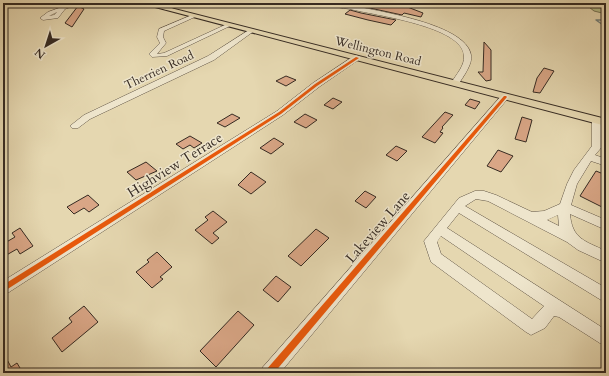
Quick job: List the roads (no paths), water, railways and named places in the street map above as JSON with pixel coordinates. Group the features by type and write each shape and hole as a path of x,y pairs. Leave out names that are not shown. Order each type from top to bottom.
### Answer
{"main road":[{"name":"Wellington Road","path":"143,3 601,122"}],"street":[{"path":"62,9 78,3"},
{"path":"167,9 181,3"},
{"path":"330,3 420,23 438,28 452,36 465,48 468,54 455,83"},
{"path":"194,16 167,26 161,30 160,37 163,43 153,54 154,56 165,55 229,25"},
{"name":"Therrien Road","path":"75,126 87,117 210,58 251,31"},
{"name":"Highview Terrace","path":"3,288 280,113 316,85 357,58"},
{"name":"Lakeview Lane","path":"269,373 506,97"},
{"path":"596,145 601,122"},
{"path":"571,238 563,225 564,207 573,183 588,156 596,145 606,137"},
{"path":"588,156 606,163"},
{"path":"562,310 551,308 540,323 531,327 436,258 430,241 466,198 477,195 492,197 606,257"},
{"path":"530,217 546,216 564,207 606,225"},
{"path":"458,208 606,296"},
{"path":"440,229 606,339"}],"waterway":[{"path":"606,20 596,20 606,27"}]}
